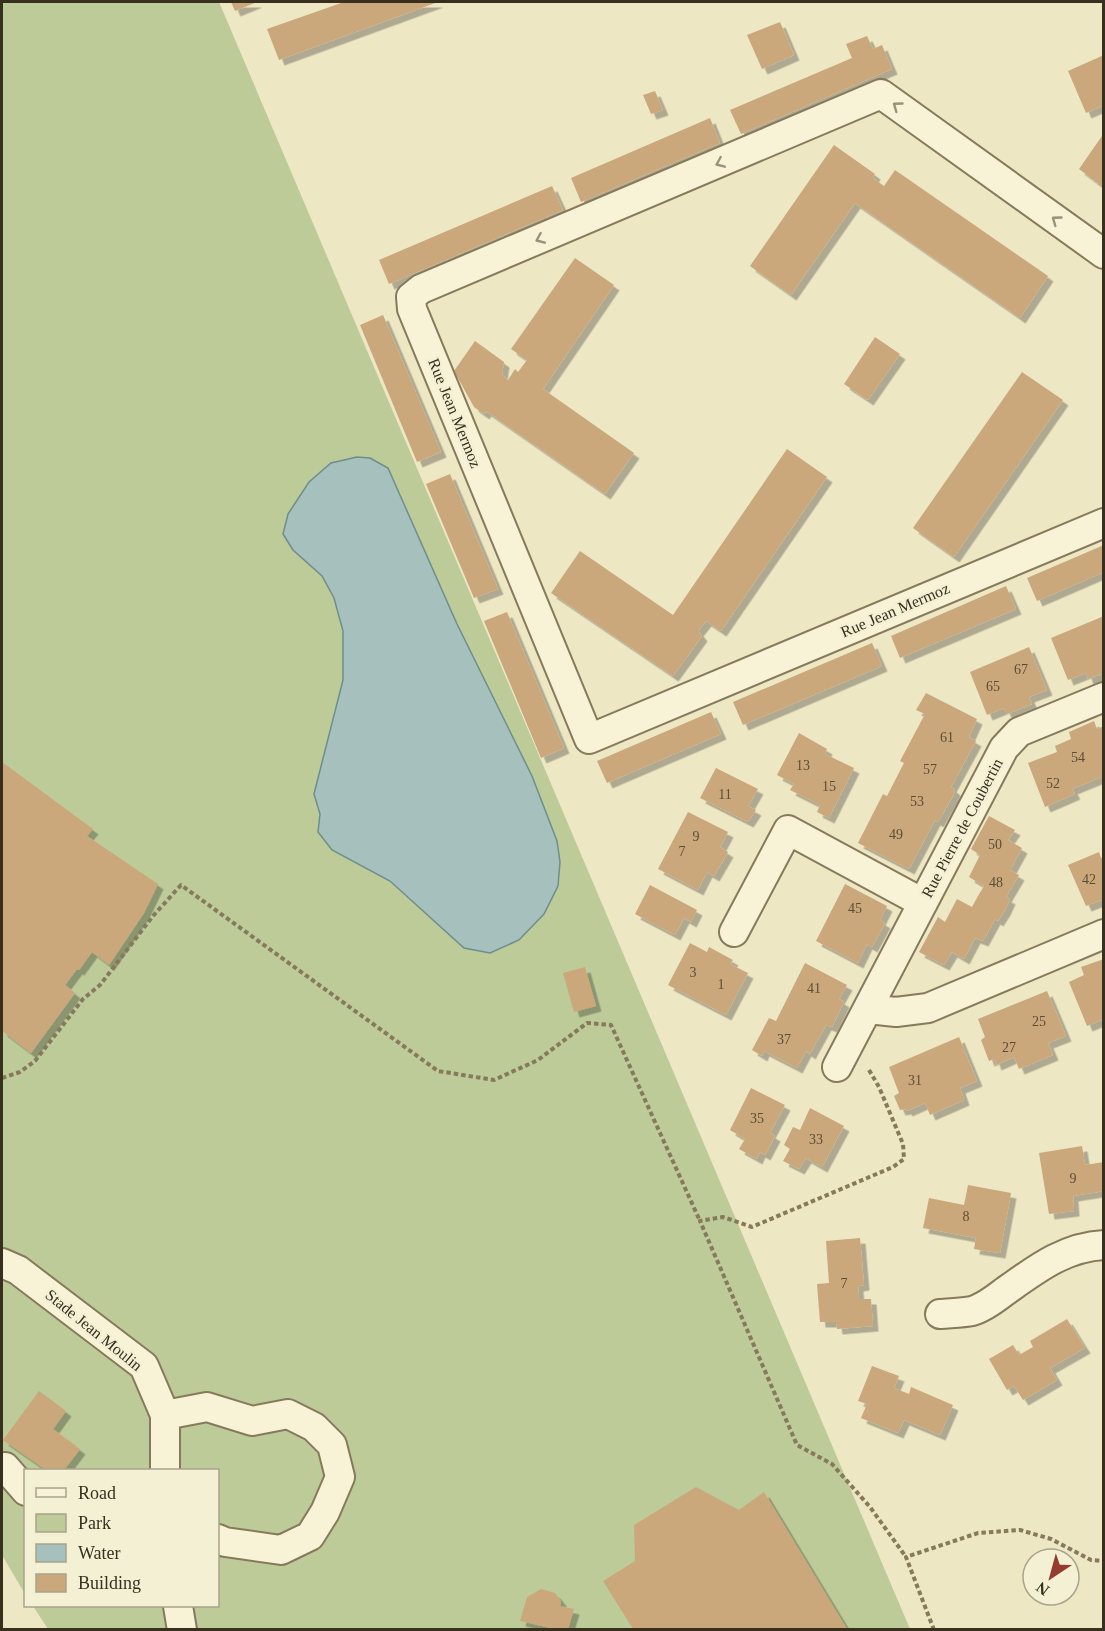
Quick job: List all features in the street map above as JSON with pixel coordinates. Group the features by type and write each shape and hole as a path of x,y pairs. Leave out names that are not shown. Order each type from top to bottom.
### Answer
{"street":[{"name":"Rue Jean Mermoz","path":"1104,254 881,94 421,289 411,297 412,309 589,739 1104,523"},
{"name":"Rue Pierre de Coubertin","path":"841,1059 1004,748 1018,732 1104,697"},
{"path":"734,932 788,830 923,903"},
{"path":"868,1009 896,1012 928,1008 1104,934"},
{"path":"940,1314 974,1311 1064,1254 1095,1245 1104,1245"},
{"name":"Stade Jean Moulin","path":"2,1263 18,1270 144,1366 165,1415 162,1466"},
{"path":"165,1415 207,1407 252,1421 288,1414 314,1427 332,1445 340,1477 325,1512 310,1536 281,1550 219,1539"},
{"path":"5,1467 24,1489"}],"path":[{"path":"2,1078 20,1072 35,1061 83,999 100,985 153,916 181,885 438,1071 494,1080 538,1060 587,1023 611,1025 700,1221 797,1445 832,1464 870,1507 906,1557 934,1629"},
{"path":"700,1221 723,1217 752,1227 893,1167 904,1159 903,1144 879,1088 868,1069 841,1059"},
{"path":"906,1557 978,1533 1020,1530 1051,1539 1091,1560 1104,1561"}],"green space":[{"path":"2,2 219,2 910,1629 48,1629 34,1607 219,1607 219,1469 24,1469 24,1592 2,1555"}],"water":[{"path":"357,457 370,458 388,468 457,624 532,776 557,841 560,862 558,886 544,914 519,940 490,953 464,948 390,881 332,850 318,832 320,814 314,794 343,680 343,631 334,598 322,576 293,550 283,534 288,514 309,482 331,463"}],"building":[{"path":"231,2 257,2 235,11"},
{"path":"344,2 438,2 279,60 267,29"},
{"path":"780,22 794,55 762,69 747,35"},
{"path":"867,36 873,49 882,45 892,69 741,134 730,110 852,58 846,44"},
{"path":"1104,55 1104,105 1086,113 1068,71"},
{"path":"655,91 663,110 651,114 643,95"},
{"path":"710,118 720,143 581,202 571,178"},
{"path":"1104,133 1104,189 1079,169"},
{"path":"834,145 875,174 873,178 884,186 895,170 1048,276 1020,318 855,203 791,295 750,266"},
{"path":"552,186 563,210 389,284 379,260"},
{"path":"575,258 614,285 543,389 634,453 605,494 486,411 484,414 474,407 454,371 475,341 504,362 502,375 508,380 515,369 518,372 527,360 511,349"},
{"path":"383,315 441,452 417,462 360,325"},
{"path":"875,337 900,354 868,400 844,384"},
{"path":"1022,372 1063,400 954,557 913,528"},
{"path":"787,449 827,477 721,631 706,621 698,631 702,636 673,676 551,593 580,551 673,615"},
{"path":"450,474 498,589 474,598 426,484"},
{"path":"1104,545 1104,572 1037,601 1027,578"},
{"path":"1006,586 1016,609 900,658 891,636"},
{"path":"507,612 564,748 541,758 484,621"},
{"path":"1104,616 1104,673 1088,679 1086,673 1068,680 1051,638"},
{"path":"872,643 882,666 743,725 733,702"},
{"path":"1029,647 1047,690 1029,697 1032,704 1007,714 1004,708 987,715 970,672"},
{"path":"926,693 977,719 969,737 976,741 951,787 955,790 953,796 938,822 935,820 909,869 858,843 883,794 887,796 904,763 900,761 925,714 916,710"},
{"path":"711,712 721,734 607,783 597,761"},
{"path":"1094,721 1097,729 1104,726 1104,776 1072,789 1075,794 1045,807 1028,763 1057,752 1055,746 1071,739 1069,732"},
{"path":"799,733 827,749 825,754 854,768 829,818 817,812 820,805 790,790 794,784 777,775"},
{"path":"2,762 93,829 87,836 158,884 144,913 109,965 92,952 79,970 77,969 65,985 75,993 31,1053 2,1031"},
{"path":"716,768 758,789 748,806 756,810 748,822 700,798"},
{"path":"688,812 728,832 720,847 728,852 714,876 707,872 698,890 658,869"},
{"path":"989,816 1015,830 1008,840 1022,848 1010,870 1019,875 1006,897 1010,899 1005,910 998,921 995,919 983,941 975,938 964,959 952,952 944,965 919,952 938,917 945,922 957,899 972,907 984,886 969,877 980,855 971,849"},
{"path":"1099,852 1101,858 1104,857 1104,899 1086,906 1068,865"},
{"path":"845,884 887,906 880,920 885,923 872,947 867,944 858,963 816,941"},
{"path":"650,885 697,910 691,922 684,918 675,935 635,914"},
{"path":"690,943 707,952 709,947 733,960 730,964 748,973 726,1015 668,985"},
{"path":"1104,959 1104,1019 1087,1026 1069,982 1084,975 1081,967"},
{"path":"805,963 847,985 839,999 844,1002 832,1027 826,1025 810,1054 806,1051 797,1068 764,1051 762,1056 752,1050 769,1018 776,1021"},
{"path":"585,967 596,1006 574,1012 563,973"},
{"path":"1047,991 1066,1036 1048,1043 1053,1055 1019,1069 1014,1057 996,1065 994,1059 989,1061 981,1040 985,1037 978,1019"},
{"path":"959,1037 977,1081 960,1088 964,1100 930,1115 925,1103 907,1111 906,1109 900,1110 894,1096 899,1093 889,1067"},
{"path":"751,1088 785,1105 770,1133 775,1136 765,1155 760,1152 757,1159 739,1149 745,1139 730,1130"},
{"path":"810,1108 844,1126 822,1167 806,1158 799,1169 783,1161 790,1149 784,1145 793,1127 800,1130"},
{"path":"1082,1146 1085,1165 1104,1162 1104,1191 1073,1196 1074,1211 1049,1214 1039,1153"},
{"path":"968,1185 1011,1193 1000,1253 974,1249 976,1238 923,1228 929,1198 964,1205"},
{"path":"860,1238 864,1285 858,1286 859,1299 871,1299 873,1326 837,1329 836,1322 820,1322 817,1284 829,1283 826,1241"},
{"path":"1067,1319 1085,1348 1050,1368 1057,1380 1023,1400 1014,1386 1007,1390 989,1359 1013,1345 1019,1355 1033,1347 1030,1341"},
{"path":"872,1366 899,1376 894,1388 909,1394 911,1387 953,1405 940,1435 904,1420 898,1433 861,1418 867,1404 858,1401"},
{"path":"39,1391 66,1411 53,1429 80,1449 65,1469 45,1469 3,1440"},
{"path":"696,1487 739,1510 764,1492 847,1629 633,1629 603,1581 635,1561 634,1525"},
{"path":"541,1589 555,1593 561,1601 560,1606 574,1609 568,1629 555,1629 520,1621 527,1597"}]}
